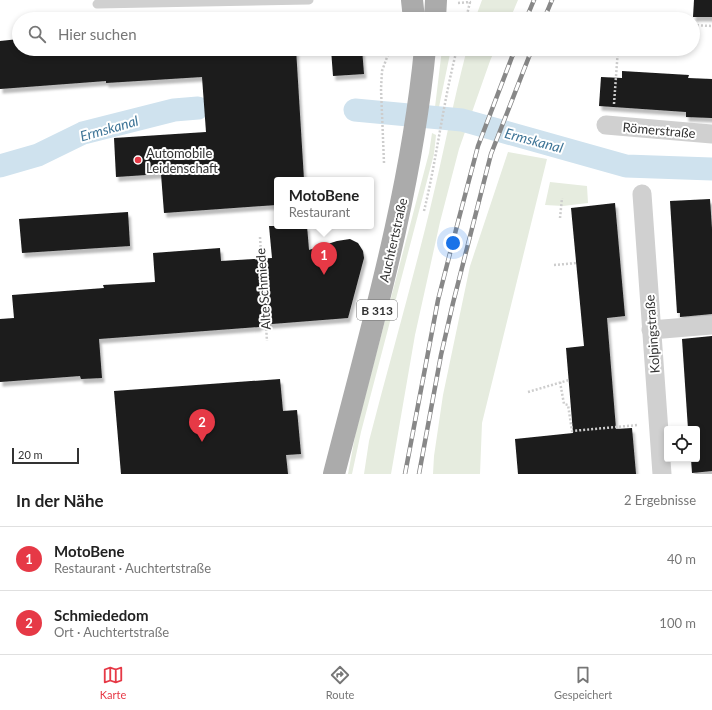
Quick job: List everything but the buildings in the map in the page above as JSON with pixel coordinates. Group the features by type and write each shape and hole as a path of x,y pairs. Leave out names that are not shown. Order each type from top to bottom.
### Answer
{"main road":[{"path":"412,0 413,12"},
{"path":"435,12 436,0"},
{"name":"Auchtertstraße","path":"334,474 389,262 413,145 424,56"}],"street":[{"name":"Römerstraße","path":"606,126 712,134"},
{"name":"Kolpingstraße","path":"642,194 662,474"},
{"path":"651,330 712,326"}],"lane":[{"path":"97,4 309,0"}],"path":[{"path":"468,12 470,2"},
{"path":"700,25 712,26"},
{"path":"384,168 385,161 381,89 382,71 387,56"},
{"path":"440,135 456,56"},
{"path":"616,84 618,56"},
{"path":"560,218 562,198"},
{"name":"Alte Schmiede","path":"260,237 267,341"},
{"path":"554,265 577,263"},
{"path":"528,392 568,380"},
{"path":"560,382 564,404 568,405 572,431 658,424"}],"shaded area":[{"path":"482,0 518,0 513,12 478,12"},
{"path":"441,56 450,56 439,107 435,107"},
{"path":"465,56 492,56 459,149 440,222 415,335 391,474 364,474 369,441 423,238"},
{"path":"432,133 436,135 434,154 361,432 352,474 348,474 356,431 429,153"},
{"path":"508,152 547,159 482,423 480,474 433,474 434,456 443,395 470,266"},
{"path":"550,182 587,186 588,203 563,206 545,205"}],"waterway":[{"name":"Ermskanal","path":"0,166 38,155 83,133 174,110 198,108"},
{"name":"Ermskanal","path":"355,110 462,120 626,166 712,169"}],"railway":[{"path":"529,12 534,0"},
{"path":"547,12 552,0"},
{"path":"405,474 438,300 459,218 478,146 512,56"},
{"path":"419,474 441,355 491,154 529,56"}],"place":[{"name":"Automobile Leidenschaft","path":"138,160"},
{"name":"MotoBene","path":"324,275"},
{"name":"Schmiededom","path":"202,442"}]}
